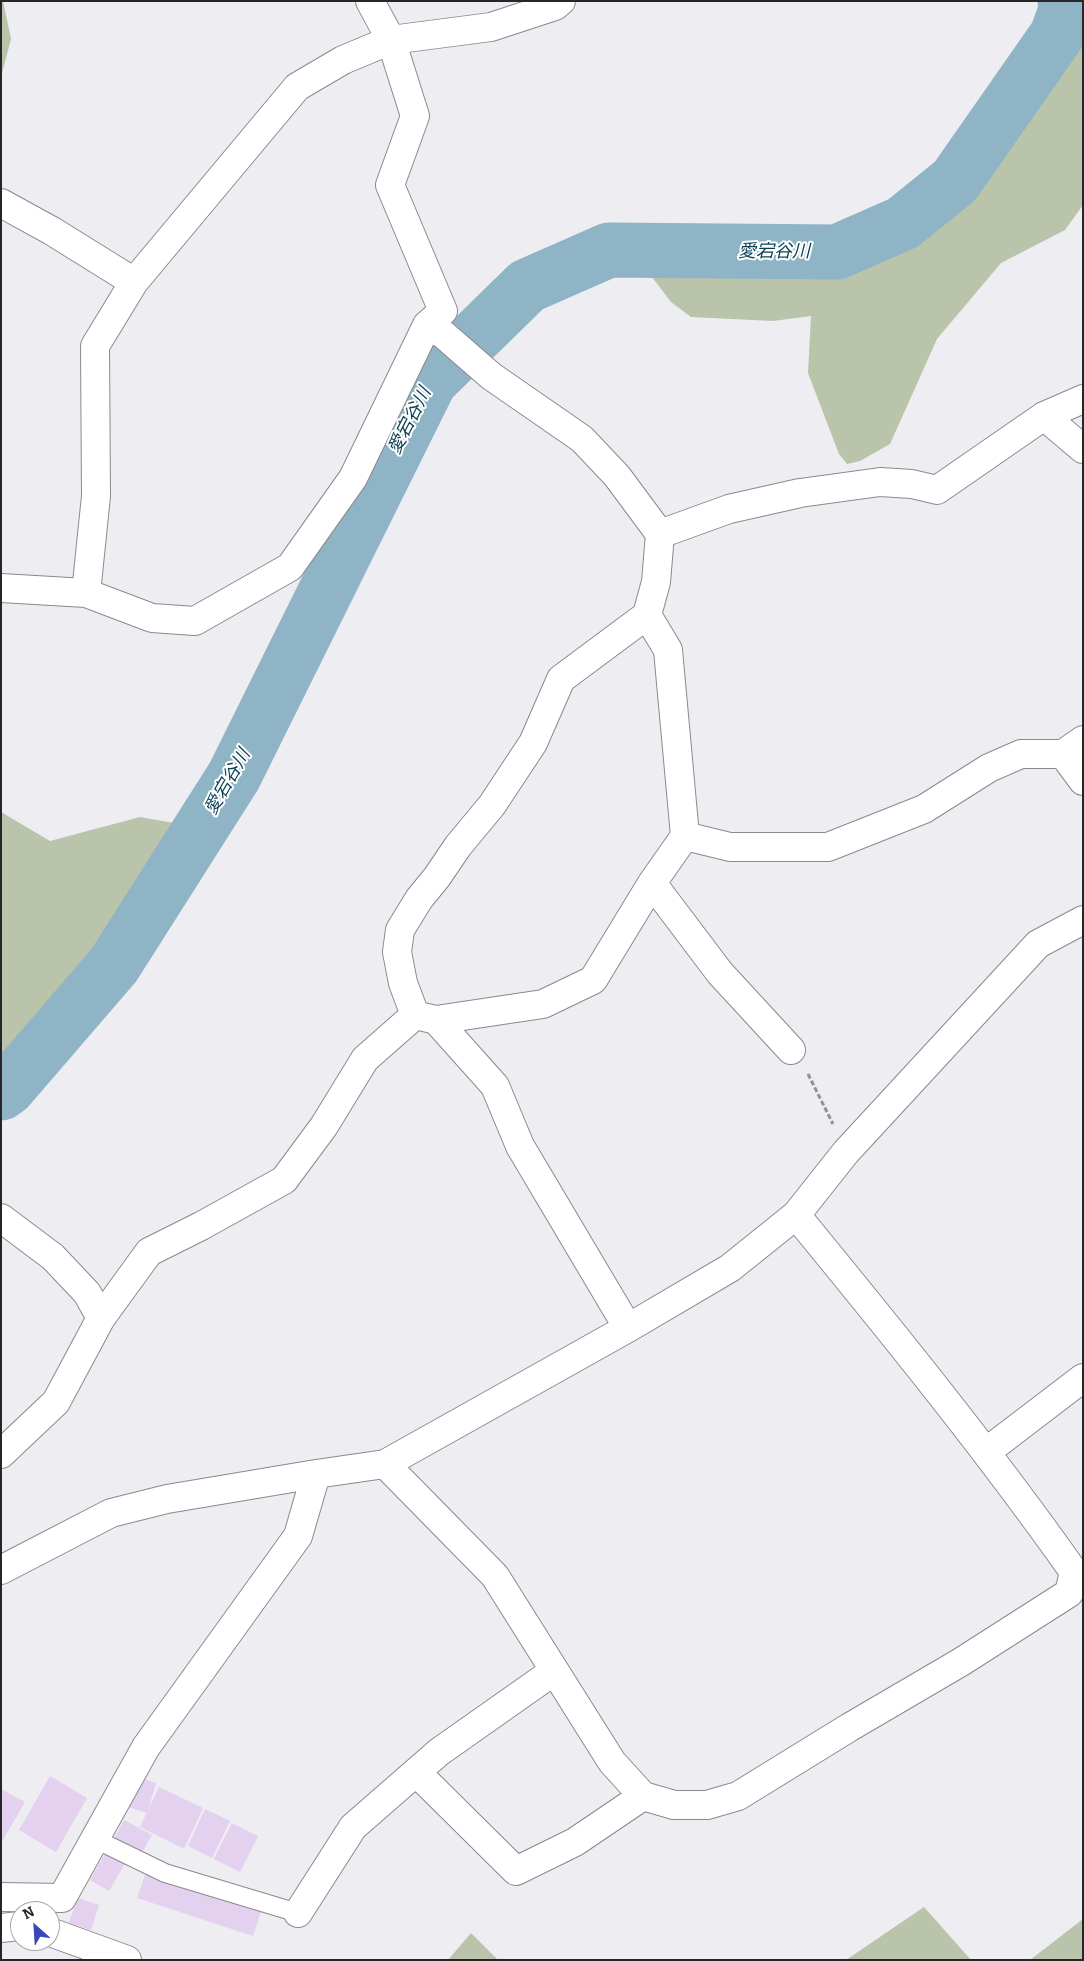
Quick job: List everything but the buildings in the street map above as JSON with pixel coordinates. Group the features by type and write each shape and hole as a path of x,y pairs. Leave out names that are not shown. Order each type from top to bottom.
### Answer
{"street":[{"path":"1,588 86,592 152,618 195,621 290,567 353,478 435,330 443,311 390,185 415,116 391,40 370,1"},
{"path":"86,592 96,496 95,346 134,282 297,87 343,60 391,40 491,27 556,6 561,1"},
{"path":"1,203 52,231 134,282"},
{"path":"435,330 491,376 582,439 617,476 660,534 656,582 647,615 561,679 533,743 492,804 419,899 400,930 397,952 403,983 426,1018 495,1086 520,1146 628,1328"},
{"path":"660,534 729,509 800,493 880,482 912,484 937,490 1044,416 1083,399"},
{"path":"1044,416 1083,449"},
{"path":"1,1454 56,1402 100,1318 149,1252 201,1226 284,1180 324,1126 365,1059 426,1018 543,1004 593,980 652,883 685,836 668,650 647,615"},
{"path":"685,836 730,847 828,848 924,809 988,768 1021,754 1073,747 1083,781"},
{"path":"652,883 720,973 791,1050"},
{"path":"1,1570 111,1514 167,1499 385,1464 628,1328 730,1268 796,1215 846,1152 1038,944 1083,920"},
{"path":"385,1464 495,1576 612,1762 643,1796 674,1805 707,1805 738,1796 961,1662 1069,1593 1074,1572 1030,1510 918,1364 796,1215"},
{"path":"1,1218 53,1257 87,1293 100,1318"},
{"path":"986,1452 1083,1378"},
{"path":"1,1897 62,1898 146,1747 298,1536 316,1474"},
{"path":"298,1914 353,1827 439,1752 554,1671"},
{"path":"416,1772 516,1871 575,1842 643,1796"},
{"path":"60,1936 127,1960"}],"lane":[{"path":"94,1839 164,1874 298,1914"}],"path":[{"path":"791,1050 800,1059 846,1152"}],"green space":[{"path":"1,1 3,1 11,39 1,77"},
{"path":"1077,1 1083,1 1083,205 1065,230 1001,263 937,339 890,444 860,461 847,464 839,454 808,373 811,316 773,321 691,317 671,302 636,256 639,237 653,228 708,246 774,234 794,243 851,234 871,260 883,257 1033,94"},
{"path":"1,812 50,841 140,817 174,823 50,1024 1,1068"},
{"path":"924,1907 971,1960 846,1960"},
{"path":"1083,1919 1083,1960 1030,1960"},
{"path":"471,1933 498,1960 448,1960"}],"waterway":[{"name":"愛宕谷川","path":"1,1093 8,1088 114,965 234,776 430,381 527,286 609,250 837,252 903,223 955,181 1057,35 1067,7 1065,1"}]}
